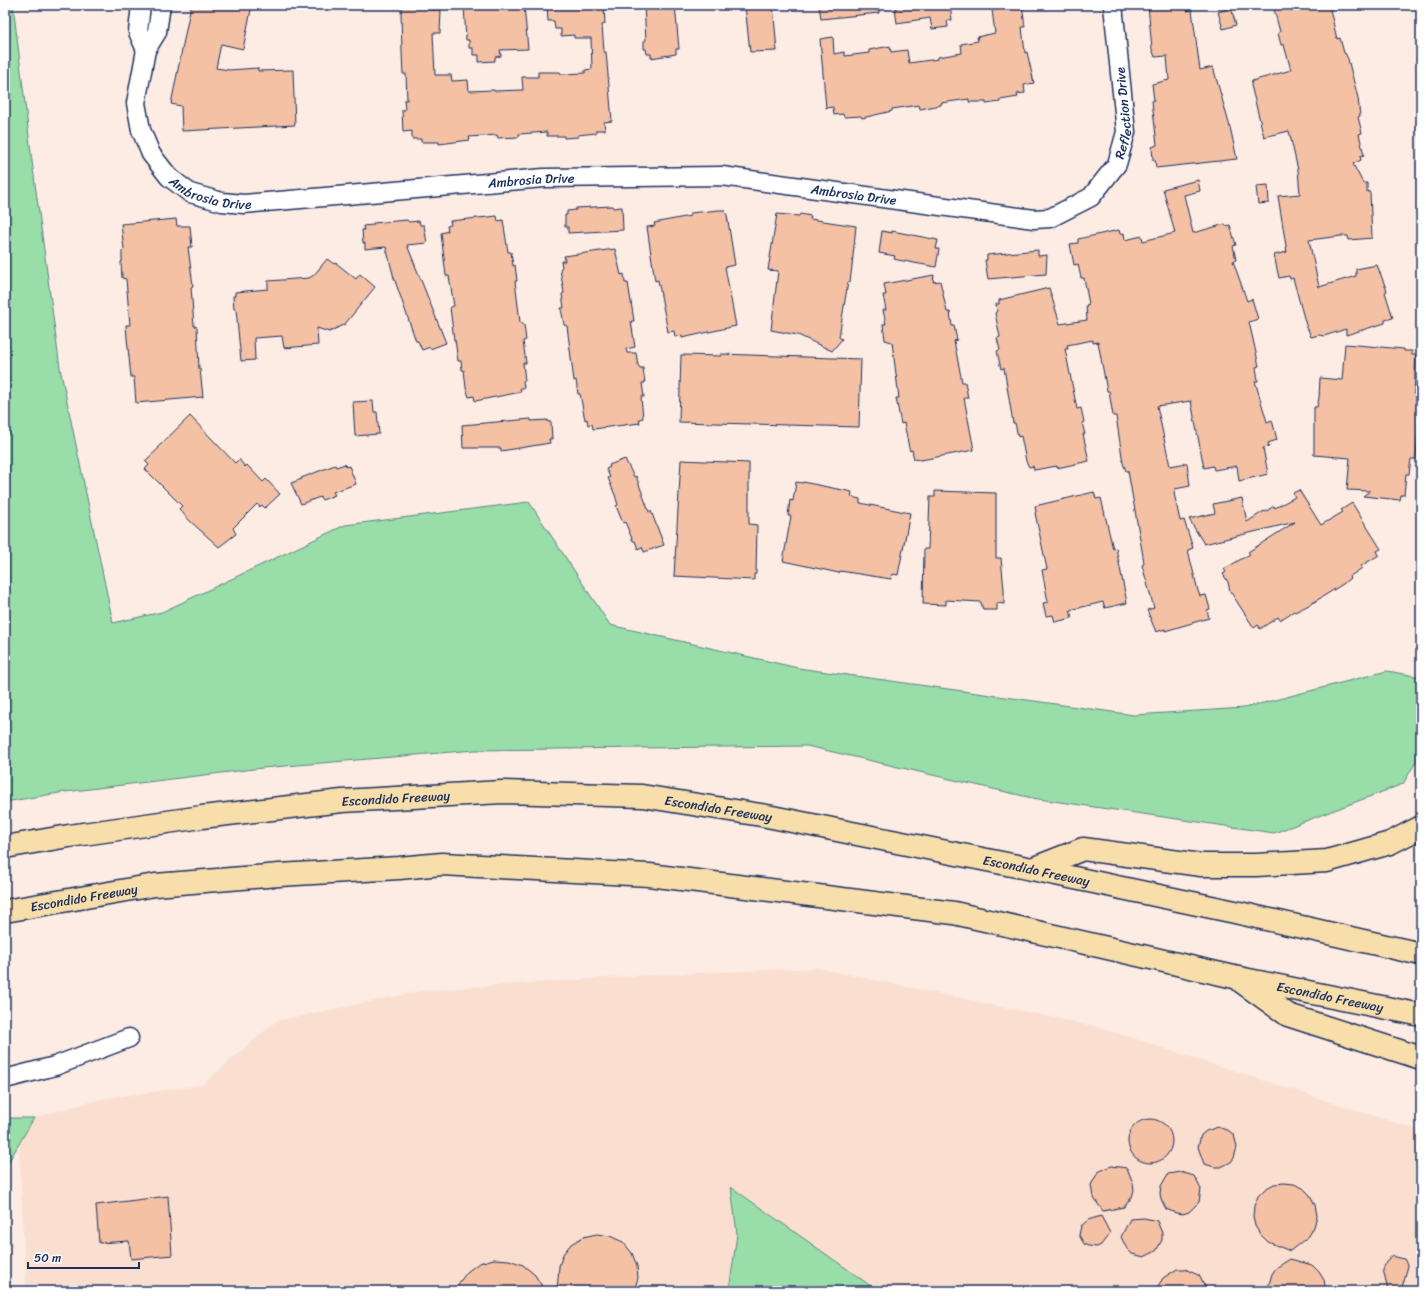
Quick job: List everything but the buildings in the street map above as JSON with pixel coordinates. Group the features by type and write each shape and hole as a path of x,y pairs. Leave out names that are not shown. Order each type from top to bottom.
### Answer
{"highway":[{"name":"Escondido Freeway","path":"5,847 69,836 202,817 342,801 502,792 642,796 767,816 1032,869 1235,912 1421,954"},
{"path":"1032,869 1083,849 1201,864 1256,865 1327,861 1390,842 1421,827"},
{"name":"Escondido Freeway","path":"5,911 155,886 279,875 442,864 650,875 954,913 1234,977 1421,1015"},
{"path":"1234,977 1288,1015 1421,1058"}],"street":[{"path":"140,5 138,32 146,50"},
{"name":"Ambrosia Drive","path":"161,5 157,32 146,50 136,103 141,130 151,154 169,177 190,192 222,202 244,204 544,178 722,176 1034,219"},
{"name":"Reflection Drive","path":"1034,219 1050,218 1091,197 1117,164 1126,132 1113,5"},
{"path":"5,1078 54,1066 129,1038"}],"shaded area":[{"path":"818,968 1098,1027 1421,1131 1421,1291 878,1291 732,1187 737,1234 729,1291 26,1291 19,1145 34,1118 100,1099 202,1085 276,1021 426,990 651,975"}],"green space":[{"path":"5,5 13,5 60,368 113,623 162,612 345,525 529,502 610,625 798,668 1134,715 1244,708 1387,671 1421,677 1421,753 1403,784 1274,833 1032,798 807,746 475,750 262,768 65,792 5,802"},
{"path":"5,1118 34,1118 5,1168"},
{"path":"731,1187 878,1291 729,1291 737,1234"}]}
